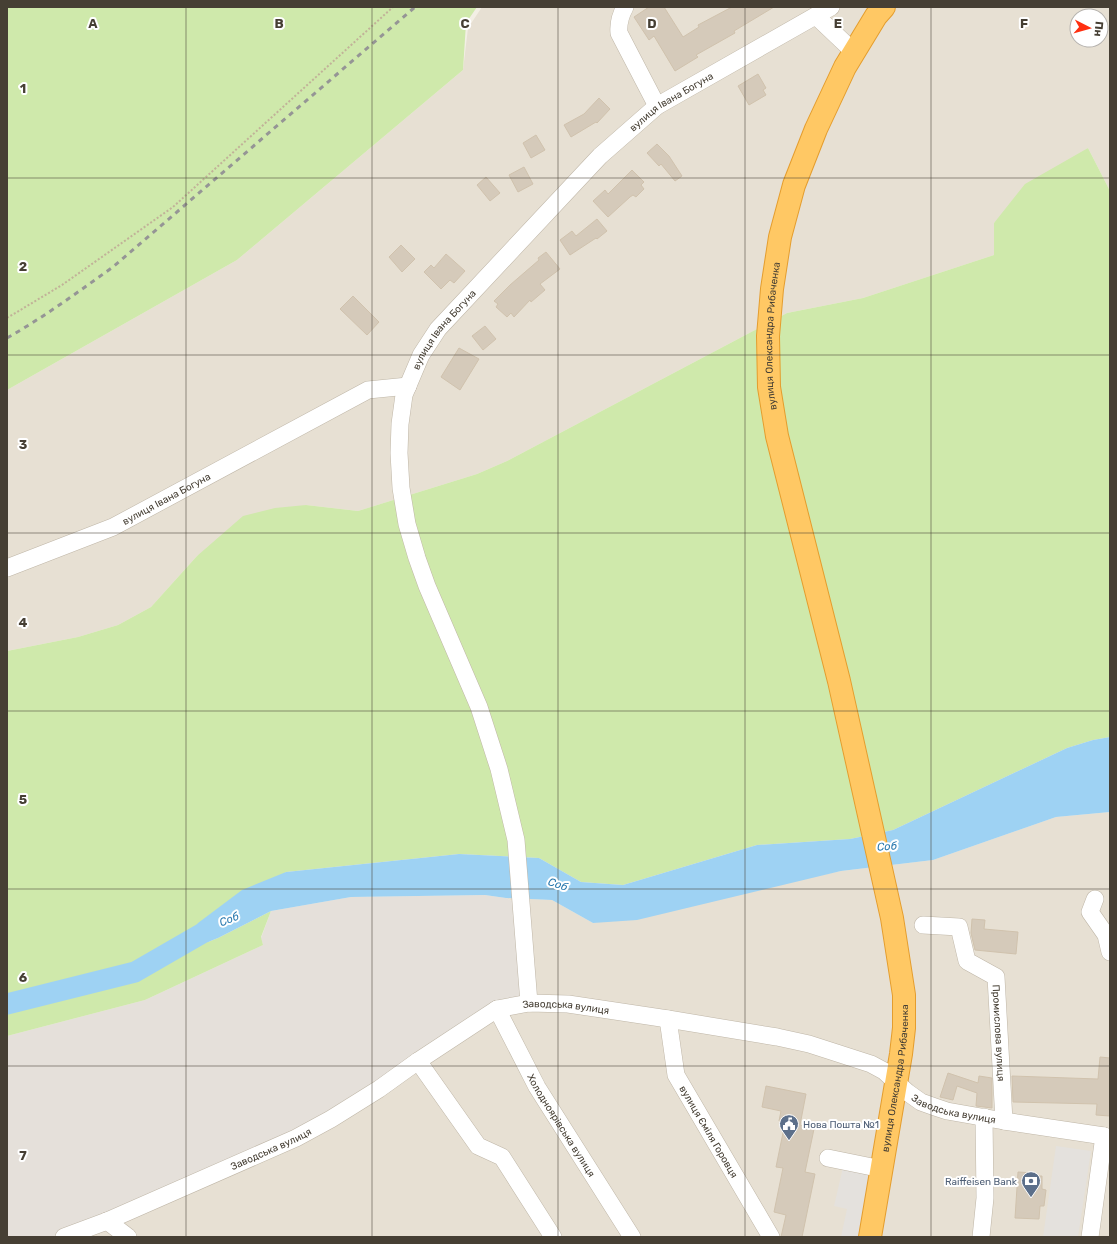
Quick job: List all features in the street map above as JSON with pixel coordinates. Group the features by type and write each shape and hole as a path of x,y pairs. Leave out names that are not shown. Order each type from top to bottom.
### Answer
{"highway":[{"name":"вулиця Олександра Рибаченка","path":"870,1237 904,1028 904,1002 892,918 838,681 777,436 769,387 768,336 772,289 780,237 794,185 816,128 844,68 876,16 884,7"}],"street":[{"path":"625,7 618,24 619,33 657,106"},
{"name":"вулиця Івана Богуна","path":"7,568 113,527 368,390 408,386 421,355 438,329 600,156 657,106 832,7"},
{"path":"816,16 854,52"},
{"path":"408,386 404,395 400,424 399,453 407,524 427,586 480,707 500,770 516,840 529,1003"},
{"path":"1095,899 1090,912 1106,935 1110,952"},
{"name":"Промислова вулиця","path":"923,925 959,927 967,961 996,976 1004,1121"},
{"name":"Заводська вулиця","path":"64,1237 107,1221 296,1138 331,1119 498,1009 529,1003 568,1004 777,1037 808,1044 871,1064 884,1071 907,1092 921,1102 947,1111 1004,1121 1107,1135"},
{"name":"Холодноярівська вулиця","path":"498,1009 537,1087 632,1237"},
{"name":"вулиця Єміля Горовця","path":"668,1019 676,1075 772,1237"},
{"path":"418,1061 478,1146 502,1157 553,1237"},
{"path":"981,1237 985,1198 984,1117"},
{"path":"1090,1237 1107,1135"},
{"path":"828,1158 882,1169"},
{"path":"107,1221 128,1237"}],"path":[{"path":"7,318 62,285 173,207 393,7"}],"shaded area":[{"path":"482,7 1110,7 1110,191 1088,148 994,223 994,255 863,298 787,313 507,461 477,474 358,511 306,505 197,556 151,607 118,625 78,637 7,651 7,390 237,260 463,70 468,28"},
{"path":"1110,812 1110,1237 64,1237 522,906 506,898 552,900 593,923 841,871 933,860 1056,817"},
{"path":"485,895 506,898 522,906 529,1003 497,1009 331,1119 64,1237 7,1237 7,1036 145,1000 263,945 261,938 271,911 351,897"},
{"path":"1056,1146 1091,1151 1078,1237 1043,1237"},
{"path":"844,1163 877,1171 862,1237 841,1237 847,1209 834,1206"}],"green space":[{"path":"7,7 477,7 466,23 463,70 237,260 7,390"},
{"path":"1088,148 1110,191 1110,737 1093,740 1067,748 893,830 850,839 757,845 623,885 581,882 539,858 459,854 286,872 189,941 208,942 271,911 261,937 263,945 145,1000 7,1036 7,651 78,637 118,625 151,607 197,556 243,516 275,508 306,505 358,511 477,474 507,461 787,313 863,298 994,255 994,223 1025,184"}],"water":[{"path":"1110,737 1110,812 1056,817 933,860 841,871 637,920 593,923 552,900 506,898 485,895 351,897 271,911 208,942 189,941 192,932 198,923 242,890 286,872 459,854 539,858 581,882 623,885 757,845 850,839 893,830 1067,748 1093,740"}],"building":[{"path":"649,7 664,7 683,37 699,27 698,25 732,7 774,7 734,31 735,33 696,55 698,57 675,71 654,36 649,40 634,17"},
{"path":"758,74 766,88 763,90 766,95 749,105 738,86"},
{"path":"599,98 610,109 597,123 596,122 571,137 564,125 584,114"},
{"path":"536,135 545,150 531,158 523,143"},
{"path":"657,144 669,156 682,176 675,181 661,164 659,166 647,153"},
{"path":"524,167 533,184 518,192 509,175"},
{"path":"632,170 644,182 641,185 644,189 636,197 633,195 630,197 608,217 593,201 605,190 608,194"},
{"path":"486,177 500,193 490,201 477,185"},
{"path":"597,219 607,231 597,239 596,238 570,255 560,240 572,231 576,236"},
{"path":"401,245 415,259 402,272 389,257"},
{"path":"546,252 560,269 540,284 545,290 531,302 530,300 514,317 511,313 507,317 496,307 498,304 494,301"},
{"path":"446,254 465,271 454,283 450,280 441,289 424,272 431,265 434,268"},
{"path":"353,296 379,322 367,335 340,309"},
{"path":"485,326 496,339 483,350 472,336"},
{"path":"459,348 479,359 460,390 441,377"},
{"path":"972,919 985,920 984,929 1018,932 1016,954 975,950 971,933"},
{"path":"1100,1057 1110,1058 1110,1116 1096,1115 1097,1104 1013,1102 1012,1076 1098,1079"},
{"path":"948,1073 978,1083 979,1076 992,1078 992,1108 976,1106 977,1093 957,1086 953,1100 940,1097"},
{"path":"766,1086 806,1094 800,1125 814,1129 805,1172 815,1174 802,1237 781,1237 786,1215 774,1212 783,1168 776,1167 785,1123 779,1121 781,1111 762,1107"},
{"name":"Raiffeisen Bank","path":"1018,1172 1034,1173 1034,1176 1042,1176 1042,1189 1046,1190 1044,1206 1040,1206 1039,1219 1015,1218"}],"waterway":[{"name":"Соб","path":"7,1004 135,972 213,927"}],"railway":[{"path":"7,338 48,313 113,267 415,7"}],"place":[{"name":"Нова Пошта №1","path":"789,1141"},
{"name":"Raiffeisen Bank","path":"1031,1198"}]}
